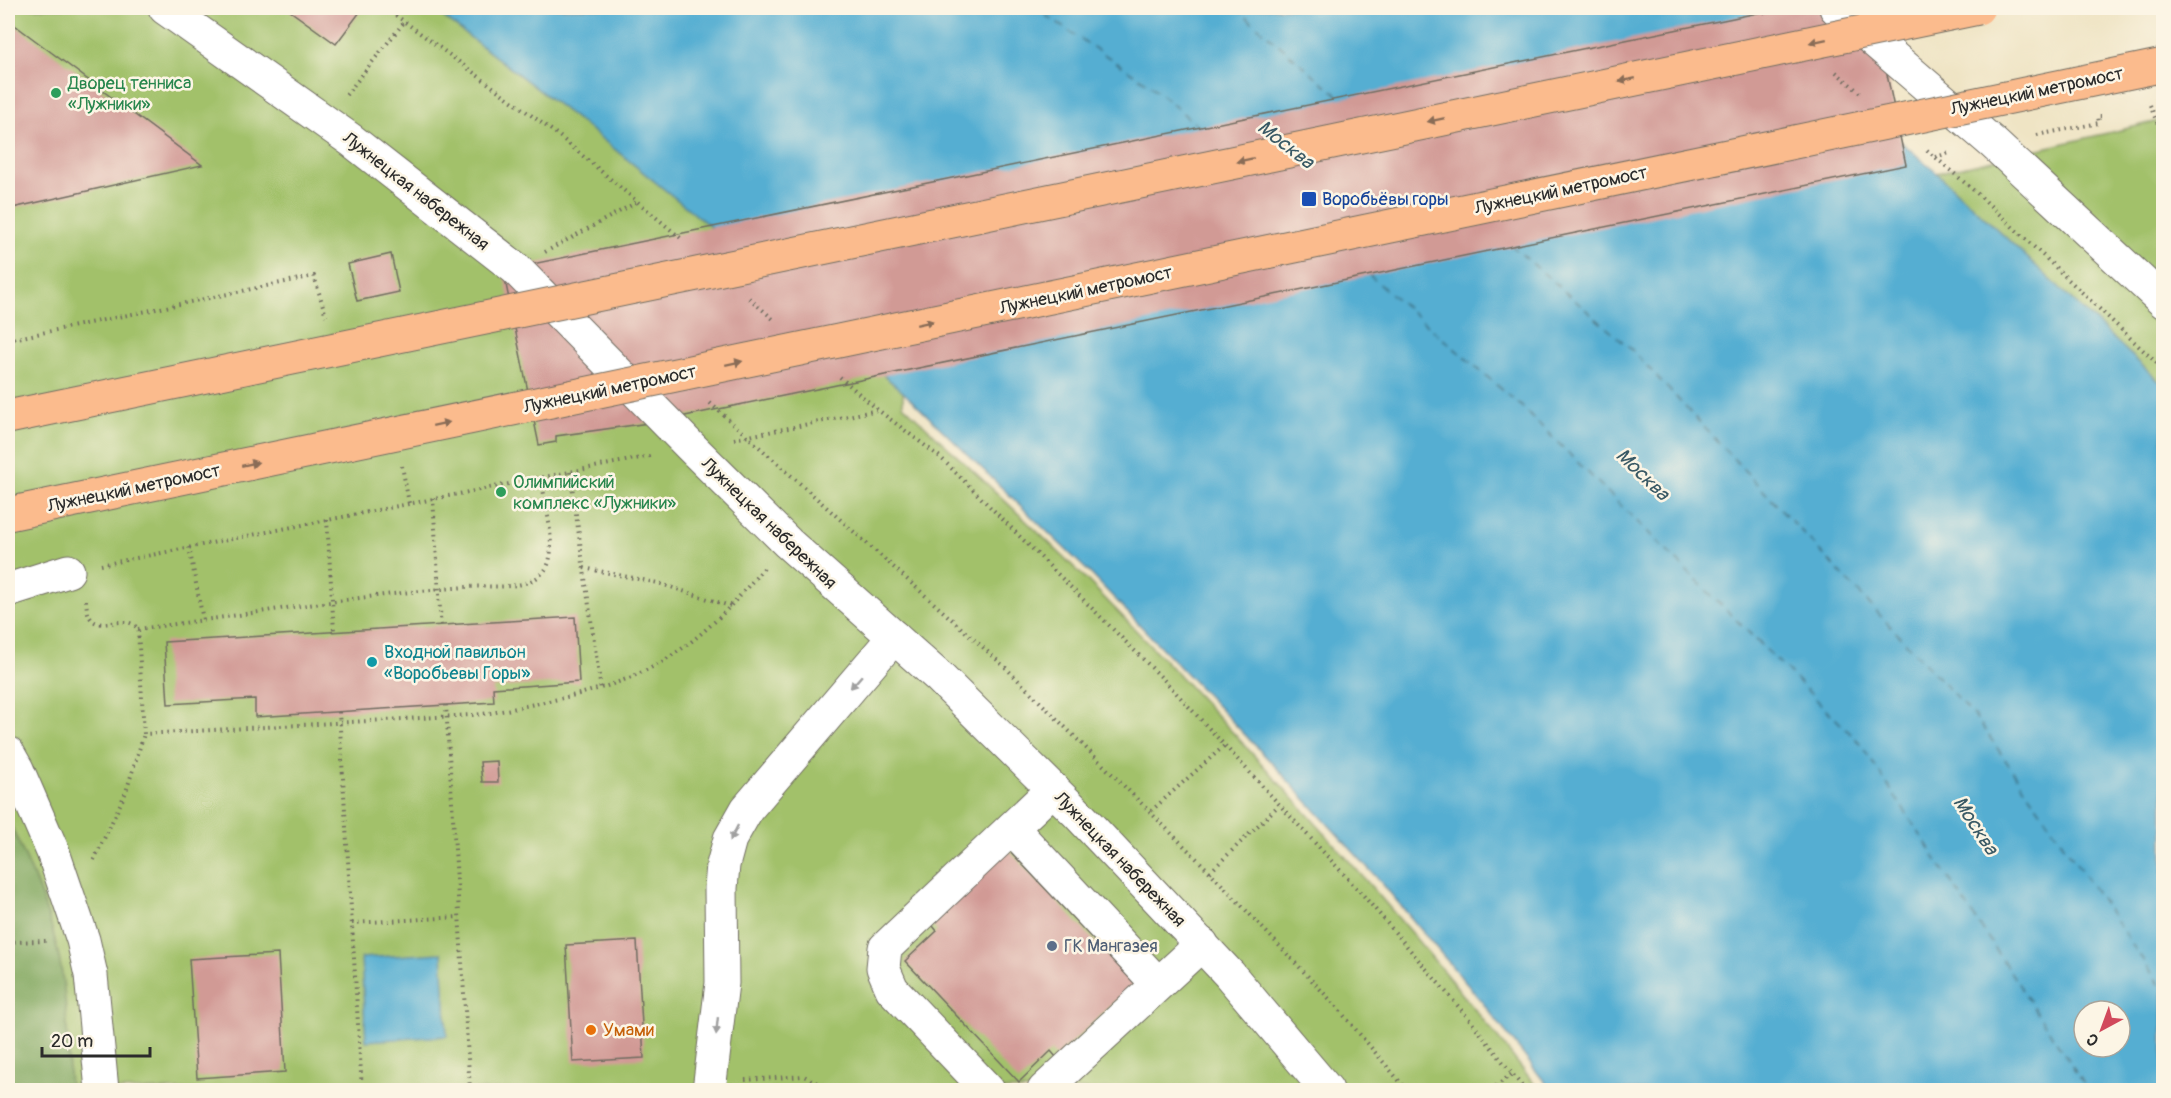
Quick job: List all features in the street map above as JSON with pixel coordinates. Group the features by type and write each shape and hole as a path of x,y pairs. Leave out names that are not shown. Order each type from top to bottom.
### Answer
{"main road":[{"path":"8,417 1978,8"},
{"name":"Лужнецкий метромост","path":"8,514 2163,65"}],"street":[{"name":"Лужнецкая набережная","path":"165,8 323,120 515,268 788,543 940,678 1104,840 1261,1010 1327,1090"},
{"path":"1836,8 1993,143 2163,303"},
{"path":"8,590 76,570"},
{"path":"710,1086 722,983 722,876 730,839 747,808 894,637"},
{"path":"8,753 38,816 70,900 91,975 102,1090"},
{"path":"988,1090 892,989 886,978 883,959 885,948 1053,789"},
{"path":"1012,828 1158,984"},
{"path":"1044,1090 1202,944"}],"path":[{"path":"386,8 558,135 685,242"},
{"path":"1760,8 1768,15"},
{"path":"323,120 347,94 405,21"},
{"path":"1830,67 1865,97"},
{"path":"337,88 347,94"},
{"path":"2150,105 2163,140"},
{"path":"1993,143 2099,123"},
{"path":"1926,150 1979,195 2163,370"},
{"path":"515,268 637,202"},
{"path":"8,340 314,276 324,316 334,315"},
{"path":"746,295 773,319"},
{"path":"836,374 878,410 940,457 1166,682 1363,895 1470,1020 1525,1090"},
{"path":"702,396 830,508 1006,668 1210,872 1335,1005 1407,1090"},
{"path":"401,463 409,503"},
{"path":"570,472 602,690"},
{"path":"70,900 114,820 144,734 138,629 132,623 99,624 89,618 76,570 560,474"},
{"path":"138,629 332,601 439,589 524,584 532,581 545,570 552,551 541,477"},
{"path":"433,498 441,625"},
{"path":"327,520 334,631"},
{"path":"144,734 472,715 500,712 602,690 638,675 686,646 713,624 788,543"},
{"path":"189,547 203,620"},
{"path":"584,568 658,583 730,606"},
{"path":"446,705 470,1090"},
{"path":"339,712 363,1090"},
{"path":"1151,811 1224,746"},
{"path":"1210,872 1279,805"},
{"path":"352,923 460,917"},
{"path":"1491,1090 1512,1074"},
{"path":"710,1086 804,1076 817,1083 823,1090"},
{"path":"1167,1090 1188,1085 1215,1090"}],"green space":[{"name":"Олимпийский комплекс «Лужники»","path":"8,8 432,8 591,130 727,240 903,392 903,405 1087,580 1263,765 1377,893 1539,1090 8,1090"},
{"path":"2163,120 2163,385 1937,173"},
{"path":"8,819 42,899 61,965 70,1090 8,1090"}],"water":[{"name":"Москва","path":"432,8 1746,8 1937,173 2163,385 2163,1090 1551,1090 1482,1002 1380,881 1272,763 1091,574 903,392 727,240 591,130"},
{"path":"442,953 447,1036 366,1041 361,958"}],"building":[{"path":"286,8 363,8 336,44"},
{"path":"1782,8 1873,8 1906,165 656,422 556,436 556,442 539,445 503,270"},
{"name":"Дворец тенниса «Лужники»","path":"8,20 202,165 8,209"},
{"path":"391,254 399,292 357,301 348,264"},
{"name":"Входной павильон «Воробьевы Горы»","path":"575,617 579,682 493,688 494,702 255,717 255,699 168,704 164,642"},
{"path":"497,761 498,782 482,782 480,762"},
{"path":"1007,848 1135,984 1056,1057 1051,1051 1019,1082 905,961 937,931 929,921"},
{"path":"637,941 644,1058 573,1062 566,945"},
{"path":"278,954 285,1072 197,1078 189,959"}],"ferry route":[{"path":"1034,8 1149,84 1200,128"},
{"path":"1236,8 1342,99"},
{"path":"1511,245 1631,349 1978,720 2164,991"},
{"path":"1369,275 1520,405 1860,743 2088,1090"}],"place":[{"name":"Дворец тенниса «Лужники»","path":"56,93"},
{"name":"Воробьёвы горы","path":"1309,199"},
{"name":"Олимпийский комплекс «Лужники»","path":"501,492"},
{"name":"Входной павильон «Воробьевы Горы»","path":"372,662"},
{"name":"ГК Мангазея","path":"1052,946"},
{"name":"Умами","path":"591,1030"}]}
